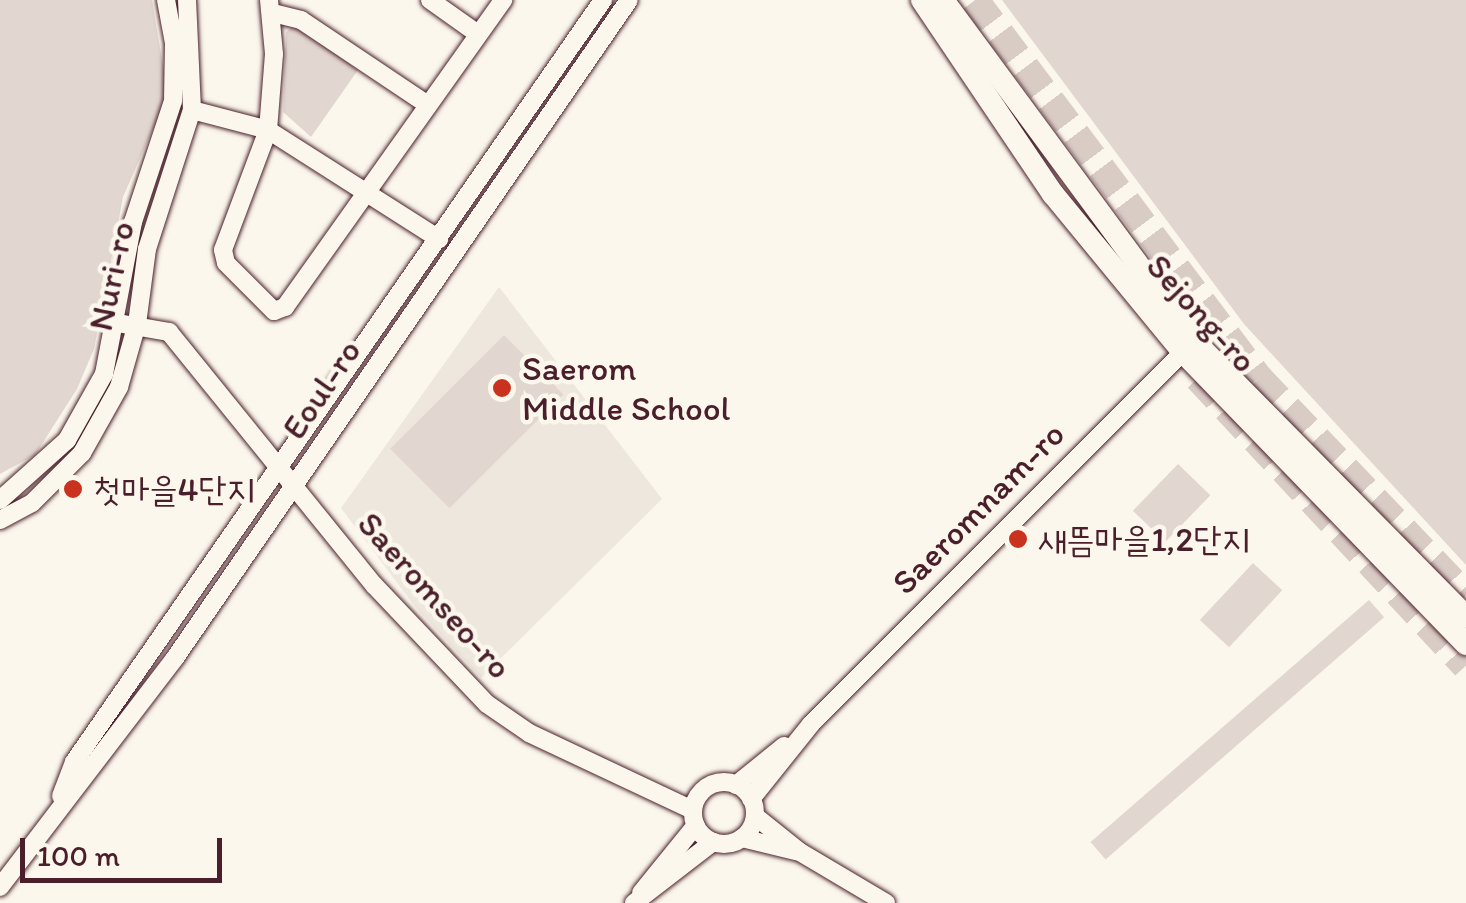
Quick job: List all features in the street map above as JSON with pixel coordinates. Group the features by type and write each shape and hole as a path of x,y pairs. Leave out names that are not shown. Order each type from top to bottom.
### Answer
{"main road":[{"name":"Sejong-ro","path":"922,0 1054,194 1188,346 1466,644"},
{"name":"Sejong-ro","path":"944,0 1188,346 1466,618"}],"street":[{"name":"Nuri-ro","path":"0,500 68,440 104,374 117,322 133,222 174,100 174,43 166,0"},
{"name":"Nuri-ro","path":"0,520 32,503 82,453 119,386 138,324 147,249 192,110 187,0"},
{"path":"430,0 478,34"},
{"path":"428,105 301,20 271,6 268,130 224,250 226,263 268,309 285,307 428,105 502,0"},
{"name":"Eoul-ro","path":"57,807 74,762 603,0"},
{"name":"Eoul-ro","path":"0,886 175,658 630,0"},
{"path":"192,110 268,130 439,239"},
{"path":"117,322 138,324"},
{"name":"Saeromseo-ro","path":"138,324 169,332 282,466 374,585 487,704 528,732 697,809"},
{"name":"Saeromnam-ro","path":"736,784 811,724 1188,346"},
{"name":"Saeromnam-ro","path":"753,807 811,724"},
{"path":"635,902 718,783 736,784 753,807 800,852 886,903"},
{"path":"742,838 753,807"},
{"path":"697,809 712,842"},
{"path":"635,902 712,842 742,838 800,852"}],"shaded area":[{"path":"0,0 152,0 168,95 123,197 94,349 77,389 35,455 0,474"},
{"path":"1002,0 1466,0 1466,565 1244,324"},
{"path":"295,25 358,70 311,137 283,112 286,32"},
{"name":"Saerom Middle School","path":"499,287 662,499 481,678 416,608 341,508"},
{"path":"504,335 563,394 450,508 390,449"},
{"path":"1178,464 1210,495 1165,542 1133,511"},
{"path":"1253,563 1282,590 1229,647 1200,620"},
{"path":"1369,600 1384,617 1106,859 1091,842"}],"tunnel":[{"path":"975,0 1259,378 1466,595"},
{"path":"1198,378 1466,666"}],"place":[{"name":"Saerom Middle School","path":"502,388"},
{"name":"첫마을4단지","path":"73,489"},
{"name":"새뜸마을1,2단지","path":"1018,539"}]}
